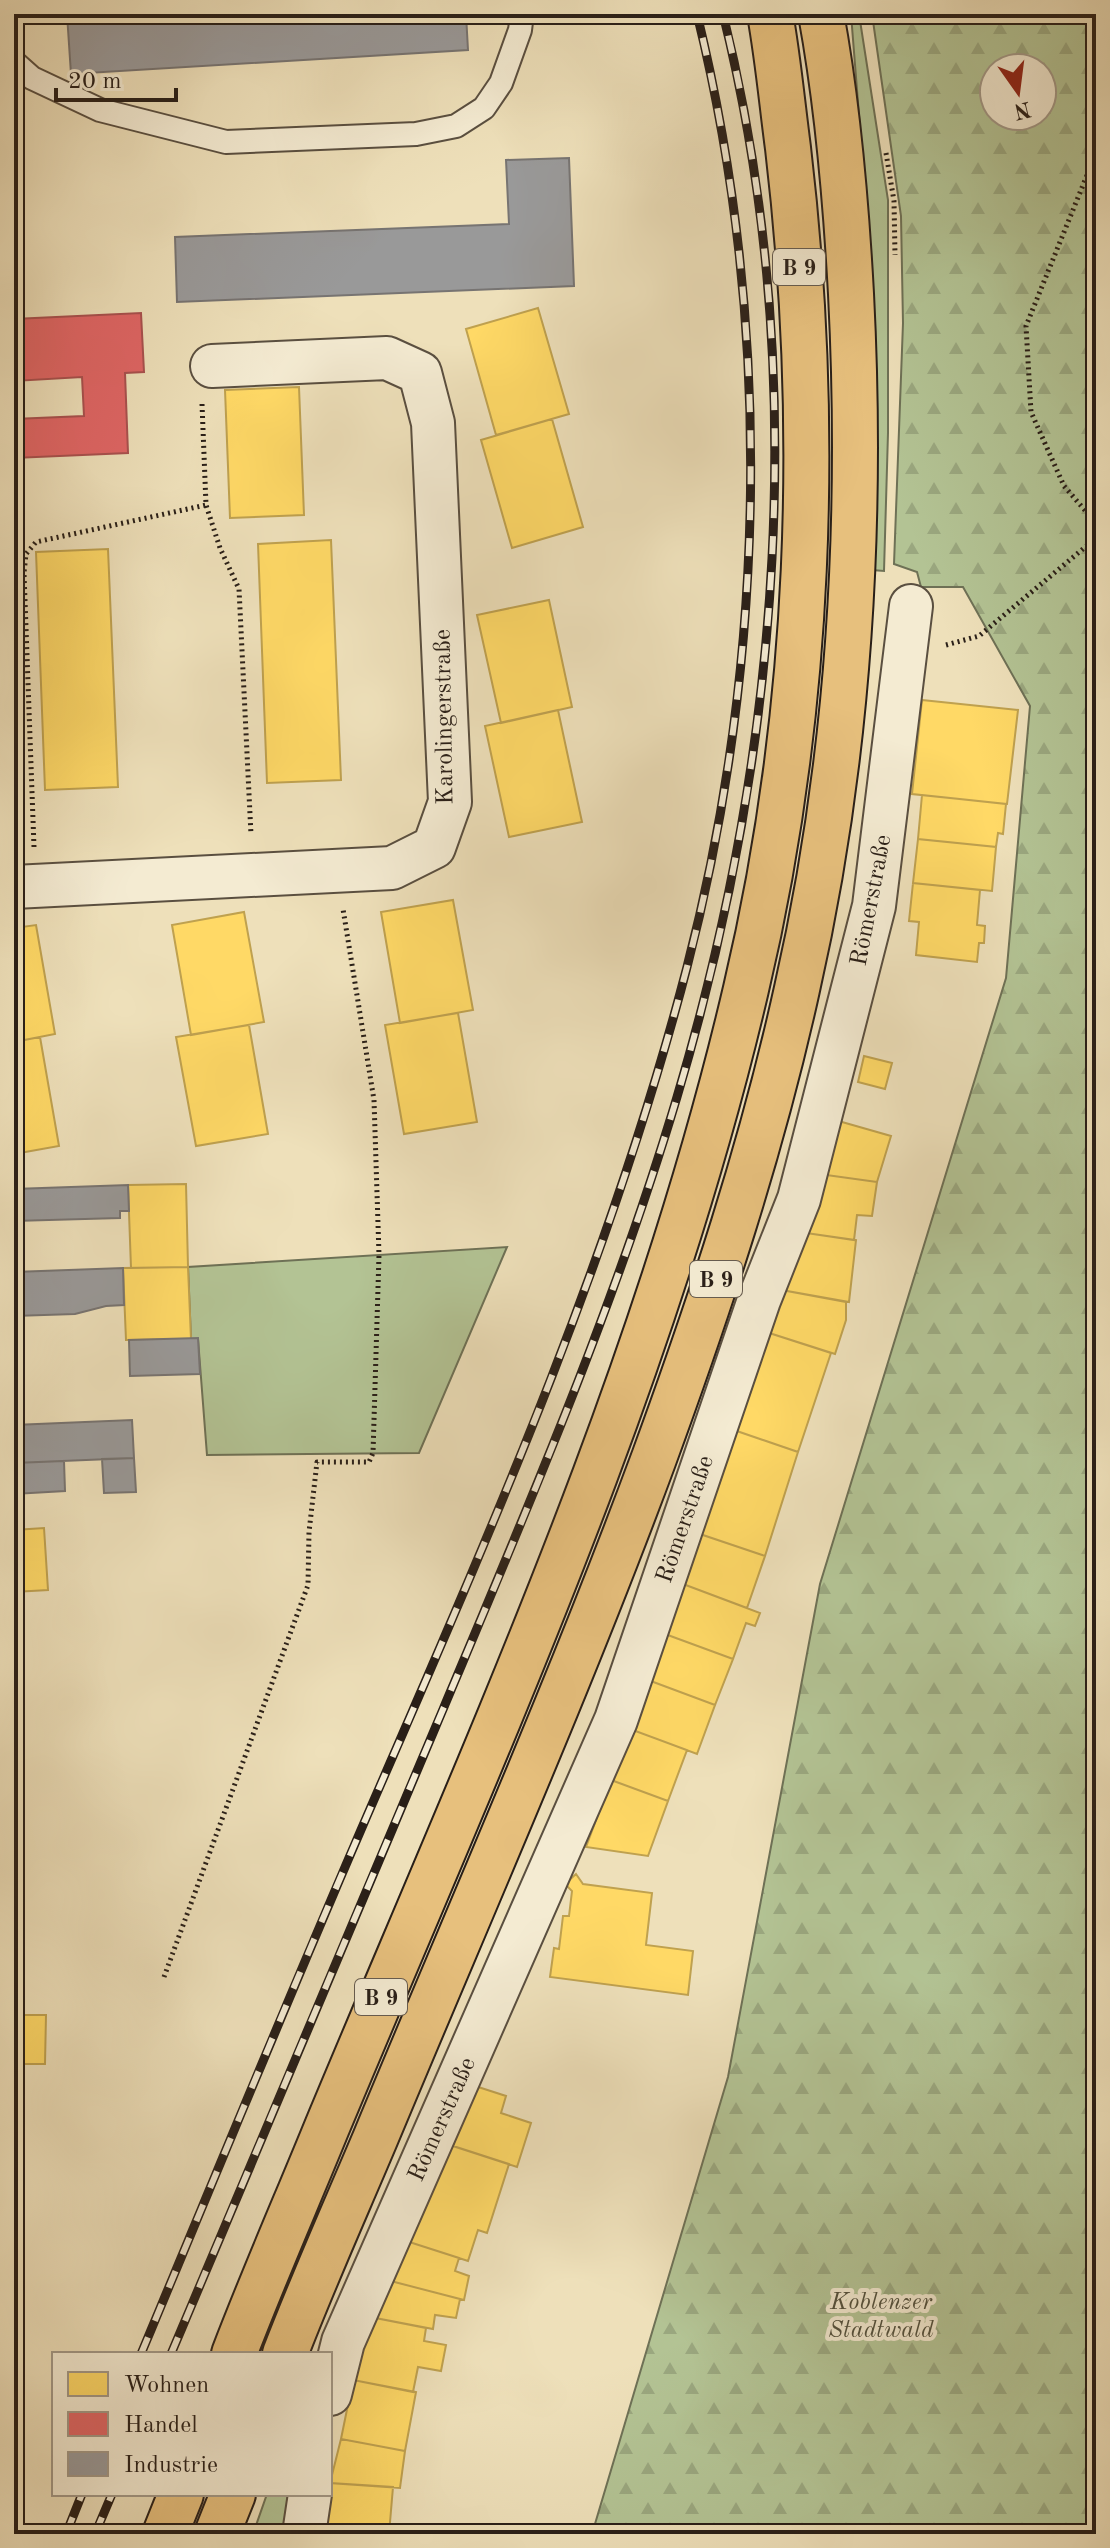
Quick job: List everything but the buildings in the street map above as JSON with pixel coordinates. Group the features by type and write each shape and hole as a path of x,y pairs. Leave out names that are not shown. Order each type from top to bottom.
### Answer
{"highway":[{"name":"B 9","path":"235,2352 529,1641 605,1445 672,1254 716,1107 747,986 789,746 806,522 805,381 798,232 770,14"},
{"name":"B 9","path":"286,2352 569,1673 654,1458 717,1275 765,1117 797,990 819,880 839,746 856,528 855,378 847,226 821,14"},
{"path":"165,2534 180,2496"},
{"path":"217,2534 232,2496"}],"street":[{"name":"Karolingerstraße","path":"25,887 392,868 434,847 450,802 433,423 420,373 387,358 212,366"},
{"name":"Römerstraße","path":"332,2386 343,2342 616,1720 759,1300 799,1199 874,906 911,606"},
{"path":"304,2534 310,2496"}],"lane":[{"path":"14,62 32,78 100,110 226,142 416,134 456,126 484,108 501,83 520,30 522,14"}],"path":[{"path":"1096,153 1026,326 1031,412 1064,486 1096,523"},
{"path":"212,366 201,407 206,505 220,548 239,589 253,876"},
{"path":"25,887 26,554 36,542 206,505"},
{"path":"979,636 1096,538"},
{"path":"164,1977 308,1585 309,1532 317,1462 369,1462 373,1453 379,1255 374,1100 337,872"}],"green space":[{"path":"851,14 859,14 888,200 888,433 884,571 872,570 862,153"},
{"name":"Koblenzer Stadtwald","path":"872,14 1096,14 1096,2534 592,2534 728,2077 820,1584 1006,978 1030,706 963,587 921,587 917,572 894,564 903,323 901,216"},
{"path":"507,1247 419,1453 207,1455 198,1339 191,1339 188,1267"},
{"path":"266,2496 288,2496 287,2534 253,2534"}],"railway":[{"path":"142,2352 550,1382 625,1176 687,967 714,850 733,731 745,611 750,491 748,370 739,251 722,132 697,14"},
{"path":"172,2352 569,1405 653,1175 712,965 740,831 760,695 772,558 775,421 768,284 751,148 723,14"},
{"path":"66,2534 81,2496"},
{"path":"95,2534 111,2496"}]}
